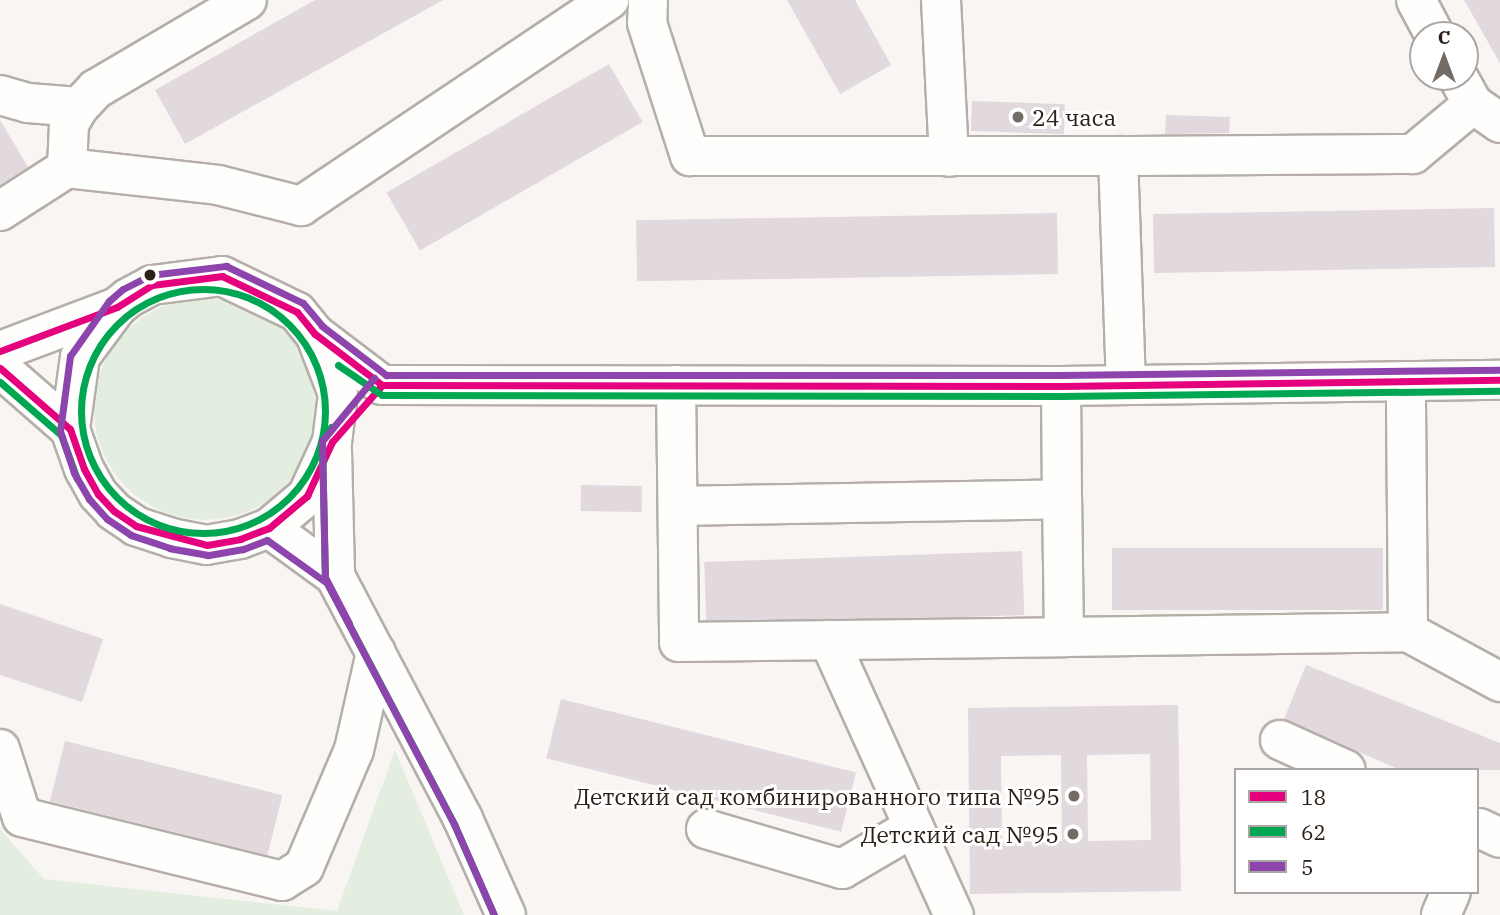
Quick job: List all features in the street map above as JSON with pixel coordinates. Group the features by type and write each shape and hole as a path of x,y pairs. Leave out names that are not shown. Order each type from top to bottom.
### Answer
{"street":[{"path":"67,168 69,124 79,107 96,89 247,0"},
{"path":"0,211 67,168 218,185 301,205 609,0"},
{"path":"648,0 647,23 690,156 1413,154 1477,101"},
{"path":"941,0 949,157"},
{"path":"1416,0 1427,21"},
{"path":"0,95 27,103 79,107"},
{"path":"1118,156 1126,385"},
{"path":"0,351 117,307 152,285 222,276 297,313 315,334 382,385 1061,386 1500,380"},
{"path":"117,307 80,357 70,429 84,469 98,494 114,511 136,527 207,545 240,540 269,528 307,496 332,442 382,385"},
{"path":"315,334 338,394 332,442 335,576"},
{"path":"0,368 70,429"},
{"path":"1406,381 1408,632"},
{"path":"676,385 679,642 1408,632 1500,682"},
{"path":"1061,386 1064,637"},
{"path":"678,506 1062,499"},
{"path":"269,528 335,576 463,819 506,915"},
{"path":"829,640 954,915"},
{"path":"0,749 22,817 282,881 304,867 354,750 376,652"},
{"path":"1280,740 1342,768"},
{"path":"706,829 842,869 914,827"},
{"path":"1441,915 1450,894"}],"green space":[{"path":"216,298 248,306 267,316 284,330 298,347 308,366 316,409 308,452 298,471 284,488 267,502 237,516 194,520 173,516 152,507 134,495 119,480 98,441 94,398 98,377 107,356 119,338 134,323 173,302"},
{"path":"395,750 464,915 0,915 0,829 44,879 337,911"}],"building":[{"path":"315,0 443,0 185,144 155,90"},
{"path":"787,0 855,0 891,65 840,94"},
{"path":"1464,0 1500,0 1500,63 1479,26 1479,21 1476,21"},
{"path":"609,64 642,122 420,251 386,192"},
{"name":"24 часа","path":"972,101 1065,104 1064,134 971,131"},
{"path":"1166,115 1230,117 1229,133 1165,134"},
{"path":"0,120 28,167 0,185"},
{"path":"1494,208 1495,267 1154,273 1153,214"},
{"path":"1057,213 1058,274 637,281 636,220"},
{"path":"581,485 642,486 642,512 581,511"},
{"path":"1112,548 1383,548 1383,610 1112,610"},
{"path":"1022,551 1024,615 706,626 704,562"},
{"path":"0,604 103,639 82,702 0,675"},
{"path":"1306,665 1500,743 1500,770 1395,768 1284,719"},
{"path":"561,699 856,773 841,832 546,758"},
{"name":"Детский сад комбинированного типа №95","path":"1178,705 1181,891 970,894 968,708","holes":["1150,754 1151,840 1088,841 1087,755","1061,755 1062,841 1002,842 1001,756"]},
{"path":"65,741 282,795 267,855 50,801"}],"transit line":[{"name":"5","path":"494,915 454,824 327,583 267,540 243,549 208,555 170,548 131,535 107,519 89,499 74,473 60,431 70,356 109,301 123,289 150,275 226,266 303,303 322,326 386,375 1061,375 1500,370"},
{"name":"18","path":"0,351 117,307 152,285 222,276 297,312 315,334 382,385 1061,386 1500,380"},
{"name":"62","path":"203,289 227,291 250,298 261,303 289,325 311,353 316,364 323,387 325,411 323,435 316,458 311,469 289,497 261,519 250,524 227,531 203,533 179,531 156,524 145,519 117,497 95,469 90,458 83,435 81,411 83,387 90,364 95,353 117,325 145,303 156,298 179,291 203,289"},
{"name":"62","path":"338,365 382,395 1061,396 1500,391"},
{"name":"18","path":"0,368 70,429 84,469 98,494 114,511 136,526 207,545 240,539 269,528 307,496 332,442 382,385"},
{"name":"5","path":"349,623 325,577 322,441 374,378"},
{"name":"62","path":"0,382 61,435 77,479"},
{"name":"62","path":"331,427 322,441 325,579 454,824 494,915"}],"place":[{"name":"24 часа","path":"1018,117"},
{"name":"Детский сад комбинированного типа №95","path":"1074,796"},
{"name":"Детский сад №95","path":"1073,834"}]}
